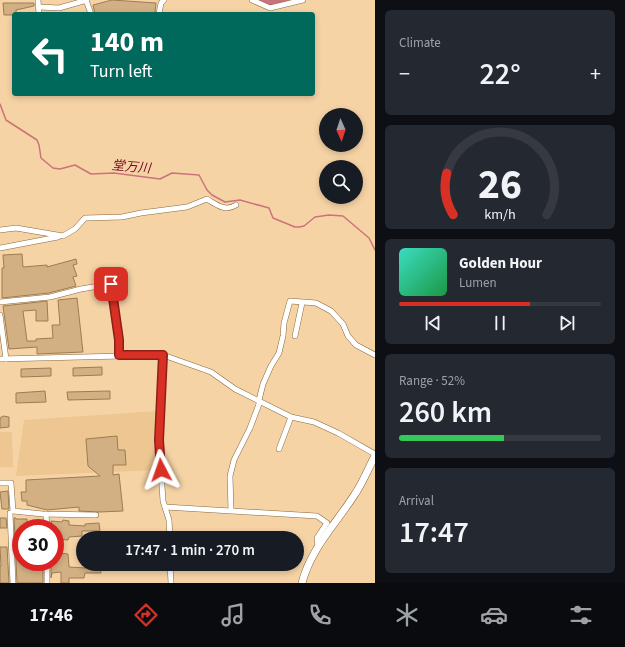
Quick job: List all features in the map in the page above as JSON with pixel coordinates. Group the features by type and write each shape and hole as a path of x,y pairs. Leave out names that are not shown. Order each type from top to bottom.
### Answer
{"street":[{"path":"38,0 39,12"},
{"path":"39,7 59,8 87,0 90,12"},
{"path":"159,12 164,0"},
{"path":"252,0 270,8 303,0"},
{"path":"0,248 63,236 75,229 85,218 122,217 187,207 207,199 223,209 232,208 236,205"},
{"path":"0,230 16,228 63,236"},
{"path":"0,302 50,297 81,289 111,284 119,340 119,355"},
{"path":"230,510 230,476 234,460 250,428 259,404 268,372 279,353 284,336 284,323 290,301 316,303 331,311 343,324 348,336 356,345 375,355"},
{"path":"295,336 302,303"},
{"path":"0,315 6,359"},
{"path":"163,355 159,440 163,501 169,520 170,531"},
{"path":"0,359 163,355 181,360 211,372 235,389 291,417 320,425 338,433 375,455 355,494 318,546 305,571 302,583"},
{"path":"279,449 291,417"},
{"path":"0,483 11,483 13,511 46,514 96,515"},
{"path":"165,507 317,516 327,523 317,538 318,546"},
{"path":"10,512 13,583"},
{"path":"46,514 46,519"},
{"path":"46,583 47,571"},
{"path":"170,571 171,583"}],"shaded area":[{"path":"158,411 157,470 16,476 24,420"},
{"path":"0,432 12,432 13,467 0,467"}],"building":[{"path":"112,0 156,3 155,12 95,12 93,5"},
{"path":"3,3 34,3 34,6 12,12 12,15 4,15"},
{"path":"22,254 23,267 47,265 47,267 76,259 77,264 73,265 77,276 73,277 76,286 49,293 2,298 2,268 4,268 3,255"},
{"path":"77,298 83,352 37,354 37,347 9,349 3,306 47,301 48,321 36,321 36,310 23,311 27,341 36,341 36,339 53,338 52,325 60,325 58,300"},
{"path":"102,367 102,375 73,376 73,368"},
{"path":"51,368 51,376 21,377 21,369"},
{"path":"45,391 46,402 16,403 16,393"},
{"path":"110,391 110,399 68,400 67,392"},
{"path":"3,416 9,417 9,427 0,428 0,418"},
{"path":"117,436 118,450 125,450 126,465 113,465 113,475 119,474 123,511 79,511 79,507 47,510 27,505 27,501 22,501 21,492 26,492 26,480 100,476 88,466 86,439"},
{"path":"8,491 9,509 2,509 0,492"},
{"path":"0,518 6,518 7,528 0,528"},
{"path":"64,520 69,521 69,525 85,526 85,524 99,523 100,531 76,531 76,536 69,537 68,540 64,540"},
{"path":"0,547 7,547 9,583 0,583"},
{"path":"64,554 68,554 69,567 76,567 76,571 101,571 101,573 85,573 84,578 69,578 69,583 61,583 61,572 52,573 51,578 51,571 64,571"},
{"path":"16,571 43,571 43,583 17,583"}],"waterway":[{"path":"262,0 284,0"},
{"name":"堂万川","path":"0,104 6,120 37,140 41,158 53,168 60,169 75,165 91,174 114,173 160,179 172,173 199,175 207,190 212,195 225,202 240,200 269,208 273,218 295,227 304,226 315,217 329,215 343,216 369,238 375,250"}],"route":[{"path":"111,284 119,340 119,355 163,355 159,440 161,470"}]}
